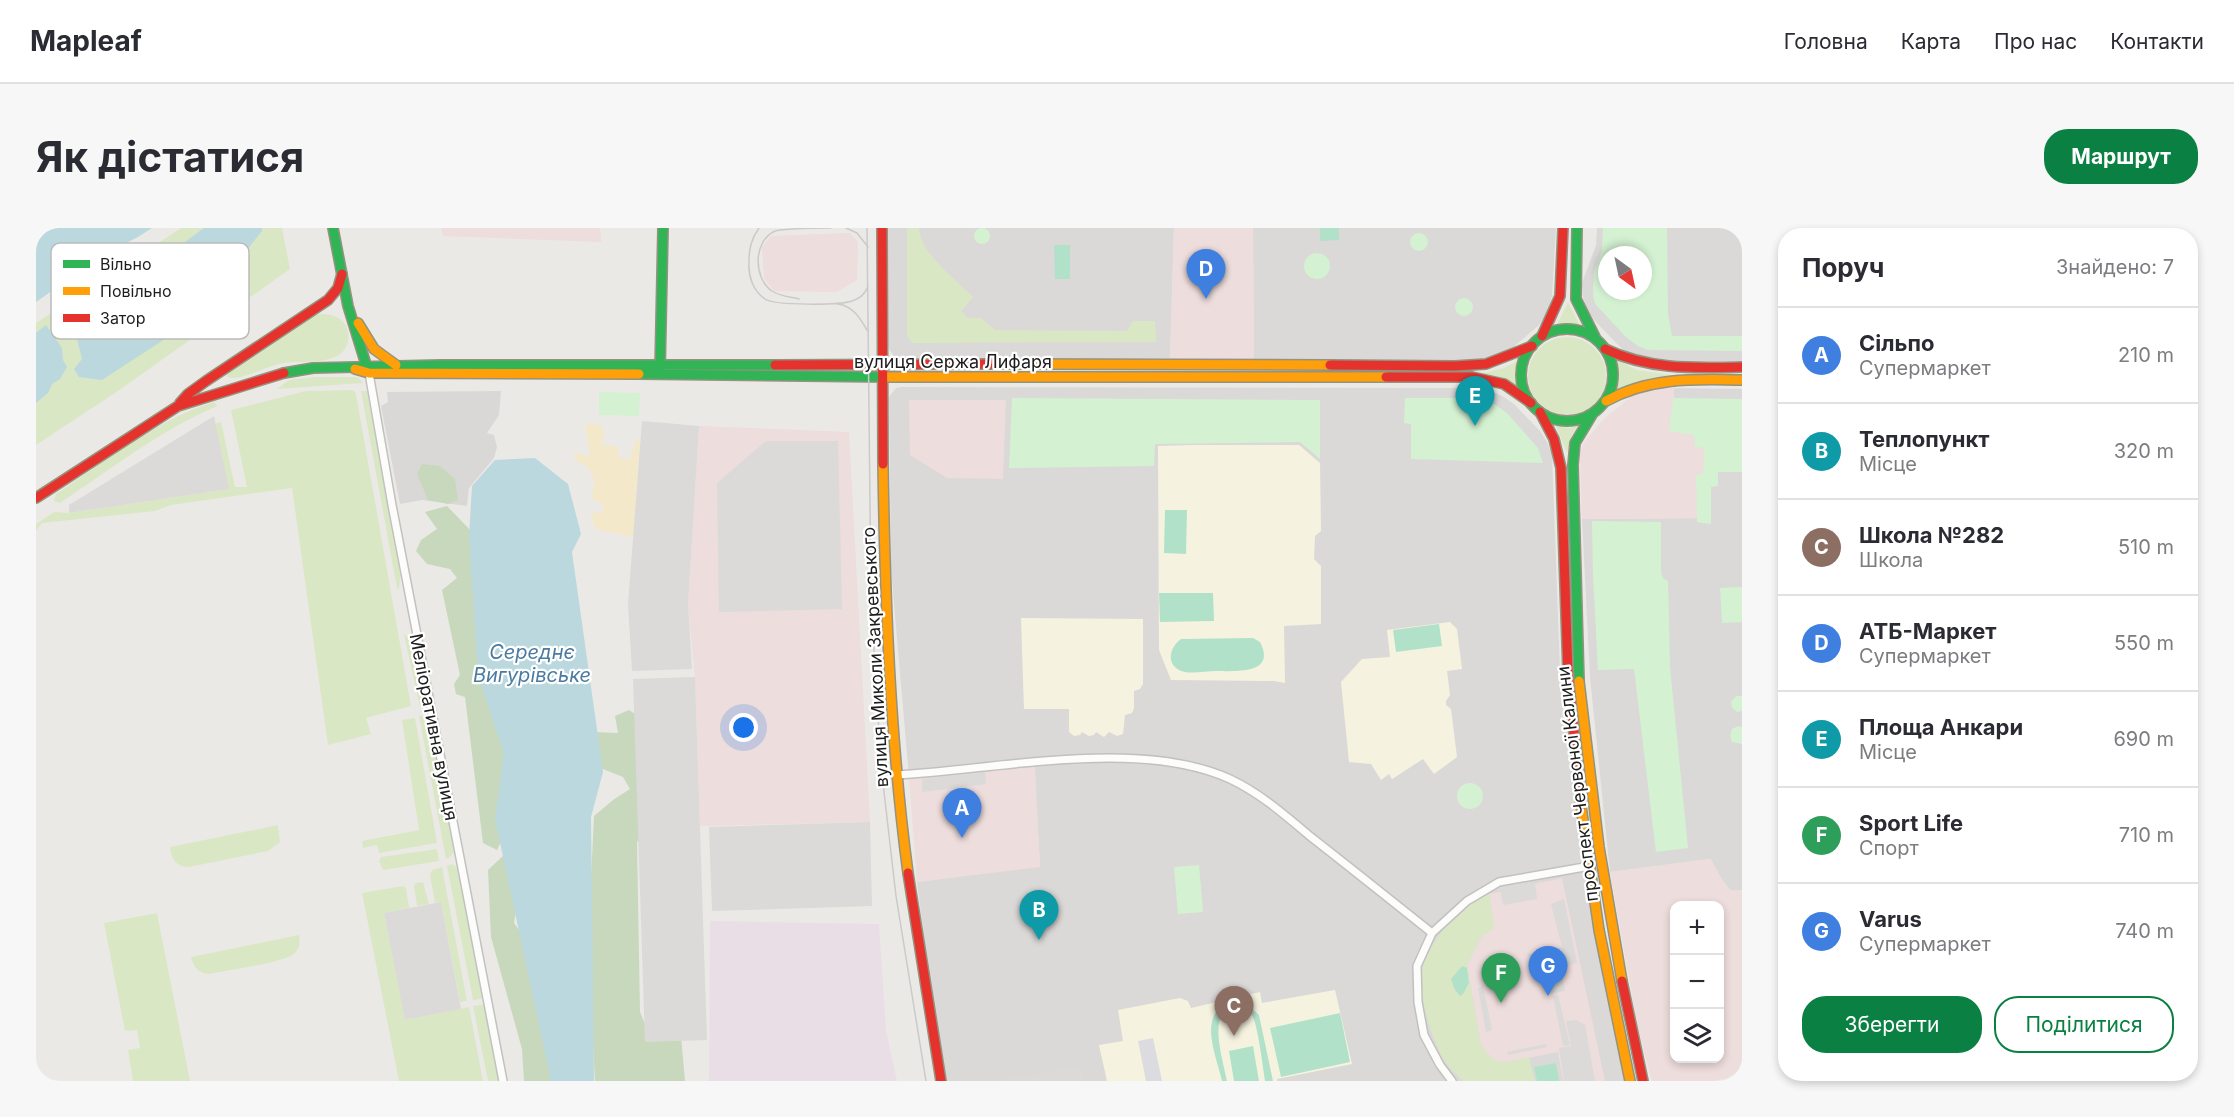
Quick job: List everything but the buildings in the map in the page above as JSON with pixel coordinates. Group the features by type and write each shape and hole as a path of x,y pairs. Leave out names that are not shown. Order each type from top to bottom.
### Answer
{"street":[{"path":"36,498 178,406 291,371 313,368 368,370 348,306 333,228"},
{"path":"660,370 663,228"},
{"name":"вулиця Миколи Закревського","path":"882,228 885,596 897,775 911,908 941,1081"},
{"path":"1542,336 1560,296 1563,228"},
{"path":"1577,228 1576,299 1581,312 1611,362 1613,376 1611,390 1604,402"},
{"path":"178,406 188,394 206,381 328,300 338,288 342,274"},
{"path":"348,306 369,342 396,365"},
{"path":"1596,339 1583,332 1569,329 1555,330 1542,336 1532,346 1521,371 1522,385 1531,403 1540,412 1563,421 1579,419 1593,413 1618,393 1645,383 1672,380 1742,380"},
{"name":"вулиця Сержа Лифаря","path":"368,370 660,370 883,364 1455,366 1486,364 1532,346"},
{"path":"1605,349 1622,359 1644,365 1672,368 1742,367"},
{"name":"вулиця Сержа Лифаря","path":"368,370 396,365 882,377 1472,377 1504,384 1531,403"},
{"name":"Меліоративна вулиця","path":"368,370 396,528 503,1081"},
{"name":"проспект Червоної Калини","path":"1540,412 1558,448 1561,468 1568,672 1575,748 1590,866 1605,957 1630,1081"},
{"name":"проспект Червоної Калини","path":"1593,413 1575,443 1573,465 1580,693 1605,892 1618,966 1643,1081"},
{"path":"897,775 1117,758 1157,761 1200,769 1230,779 1264,800 1432,933"},
{"name":"проспект Червоної Калини","path":"1452,1081 1440,1065 1424,1035 1418,1002 1418,966 1432,933 1467,901 1499,882 1590,866"}],"shaded area":[{"path":"441,228 600,228 601,242 443,236"},
{"path":"887,228 1174,228 1170,358 901,361 896,359 888,343"},
{"path":"1174,228 1253,228 1254,361 1170,358"},
{"path":"1253,228 1556,228 1552,296 1546,317 1538,326 1511,349 1491,358 1254,361"},
{"path":"1597,228 1742,228 1742,361 1644,361 1633,358 1595,321 1587,310 1582,283 1596,245"},
{"path":"850,233 858,242 857,280 837,292 774,291 764,278 762,247 771,236"},
{"path":"896,388 1473,388 1488,390 1514,404 1540,431 1552,455 1560,671 1583,862 1625,1081 947,1081 935,1023 917,882 1040,866 1034,767 909,777 891,569 889,397"},
{"path":"1659,388 1674,388 1673,426 1705,428 1703,518 1582,519 1580,454 1584,442 1605,418 1632,396"},
{"path":"1674,388 1742,389 1742,890 1730,890 1710,859 1610,872 1590,677 1582,519 1703,518 1673,426"},
{"path":"501,391 499,415 487,433 494,435 497,447 494,458 469,488 467,506 422,500 400,504 381,406 388,402 387,392"},
{"path":"909,400 1006,400 1003,479 947,478 910,455"},
{"path":"214,416 229,489 69,513 69,505"},
{"path":"642,421 699,426 688,604 692,669 632,671 628,604"},
{"path":"699,426 849,432 870,822 700,826 695,677 688,604"},
{"path":"766,441 838,441 842,609 719,612 717,483"},
{"path":"1299,445 1320,463 1321,531 1315,536 1314,559 1321,566 1321,624 1284,626 1285,683 1171,680 1159,650 1158,446"},
{"path":"1021,618 1143,619 1143,684 1140,689 1134,691 1134,708 1132,713 1125,715 1123,734 1117,736 1109,732 1104,737 1096,732 1089,736 1082,732 1074,736 1069,732 1069,709 1024,709"},
{"path":"1450,622 1457,629 1462,669 1447,671 1450,695 1446,705 1451,709 1457,757 1434,774 1423,759 1392,779 1389,774 1381,780 1371,764 1349,762 1341,682 1362,659 1390,657 1387,630"},
{"path":"695,677 707,1040 645,1042 633,679"},
{"path":"1035,767 1040,867 917,882 909,777"},
{"path":"985,772 986,784 922,792 922,779"},
{"path":"870,822 872,906 712,911 709,827"},
{"path":"1711,859 1730,890 1742,890 1742,1069 1727,1078 1712,1081 1652,1081 1638,1029 1610,872"},
{"path":"1534,876 1537,899 1503,905 1499,882"},
{"path":"1562,878 1605,1081 1563,1081 1558,1052 1505,1063 1494,1060 1484,1050 1480,1041 1467,965 1481,937 1494,928 1489,894"},
{"path":"1564,899 1577,963 1561,967 1565,991 1550,994 1542,969 1531,971 1528,954 1562,947 1551,904"},
{"path":"441,902 461,1009 405,1020 384,913"},
{"path":"710,921 879,924 886,1030 897,1081 709,1081"},
{"path":"1483,986 1492,1030 1486,1032 1478,988"},
{"path":"1335,990 1352,1064 1277,1079 1277,1081 1107,1081 1099,1045 1123,1041 1118,1010 1180,998 1188,1001 1191,1008 1260,992 1262,1003"},
{"path":"1558,995 1570,1045 1563,1046 1553,996"},
{"path":"1576,1020 1585,1025 1595,1081 1564,1081 1559,1048 1571,1046 1566,1021"},
{"path":"1153,1038 1162,1081 1146,1081 1138,1041"},
{"path":"1546,1044 1547,1047 1508,1055 1507,1052"},
{"path":"1081,1066 1083,1081 993,1081"}],"green space":[{"path":"181,228 282,228 290,269 249,298 249,243 158,243"},
{"path":"907,228 919,228 925,247 932,256 973,297 961,311 968,318 980,318 996,330 1127,331 1133,321 1155,321 1156,342 913,343 907,336"},
{"path":"979,228 985,228 990,236 988,242 979,244 974,239 974,233"},
{"path":"1320,228 1339,228 1339,240 1320,241"},
{"path":"1603,228 1667,228 1668,314 1672,336 1742,336 1742,351 1647,350 1638,346 1626,337 1596,305 1593,297 1594,272 1598,262 1598,300 1652,300 1652,246 1602,246"},
{"path":"1419,233 1425,236 1428,242 1425,248 1419,251 1413,248 1410,242 1413,236"},
{"path":"1054,245 1070,245 1070,279 1055,279"},
{"path":"1317,253 1326,257 1330,266 1326,275 1317,279 1308,275 1304,266 1308,257"},
{"path":"1464,298 1470,301 1473,307 1470,313 1464,316 1458,313 1455,307 1458,301"},
{"path":"1568,302 1580,326 1556,327"},
{"path":"51,313 51,339 191,339 36,445 36,323"},
{"path":"321,314 337,317 346,326 348,342 338,356 319,361 279,364 238,378 227,377 228,371 313,316"},
{"path":"1559,337 1575,337 1589,343 1600,354 1606,368 1606,384 1600,398 1589,409 1575,415 1559,415 1545,409 1534,398 1528,384 1528,368 1534,354 1545,343"},
{"path":"1519,360 1516,375 1518,389 1475,375 1504,368"},
{"path":"1617,360 1637,370 1677,376 1617,391 1619,376"},
{"path":"315,377 358,377 363,383 277,389 289,380"},
{"path":"353,390 356,394 411,706 366,718 371,734 328,745 292,488 171,505 155,511 42,523 36,531 36,524 54,512 69,513 228,489 215,424 221,422 235,487 247,487 231,410 306,391"},
{"path":"361,391 367,391 401,571 399,589 397,588"},
{"path":"599,392 640,393 639,416 599,415"},
{"path":"1012,398 1320,400 1320,459 1300,442 1155,444 1154,466 1009,468"},
{"path":"1405,398 1479,398 1494,404 1507,413 1538,448 1543,463 1411,459 1411,424 1404,423"},
{"path":"1673,398 1742,399 1742,472 1718,472 1718,486 1711,487 1711,524 1697,522 1696,475 1703,474 1704,448 1695,447 1694,435 1669,431"},
{"path":"214,402 217,406 156,438 60,503 54,501 56,494 132,442 172,419"},
{"path":"1556,426 1570,428 1578,426 1572,434 1567,453"},
{"path":"422,464 440,466 455,479 458,500 448,504 428,500 417,474"},
{"path":"447,506 473,533 513,763 508,827 497,850 483,843 465,697 456,694 454,684 460,675 442,590 457,578 450,569 427,564 416,551 421,540 437,529 425,512"},
{"path":"1165,510 1187,510 1186,554 1164,553"},
{"path":"1592,521 1661,522 1661,572 1663,578 1668,581 1670,667 1688,848 1656,852 1634,669 1598,670"},
{"path":"1742,587 1742,622 1722,623 1720,588"},
{"path":"1159,593 1213,593 1214,621 1160,622"},
{"path":"1439,624 1442,646 1396,652 1393,630"},
{"path":"404,635 414,638 426,698 420,707"},
{"path":"1253,638 1260,642 1264,653 1259,666 1252,669 1187,672 1179,670 1172,663 1172,650 1181,639"},
{"path":"1736,696 1742,696 1742,711 1737,712 1732,708 1731,702"},
{"path":"629,710 643,719 650,828 637,842 640,1012 650,1036 681,1036 685,1081 595,1081 588,944 594,816 630,789 623,777 598,767 593,732 618,733 615,716"},
{"path":"419,716 424,716 431,723 455,850 446,859"},
{"path":"415,718 437,843 379,853 377,845 363,848 362,841 419,830 402,720"},
{"path":"1742,727 1742,744 1732,742 1730,736 1732,729"},
{"path":"1470,783 1479,787 1483,796 1479,805 1470,809 1461,805 1457,796 1461,787"},
{"path":"278,825 280,842 268,851 184,867 175,862 170,847"},
{"path":"437,849 439,861 383,870 379,861 381,857"},
{"path":"505,854 522,875 514,923 534,950 564,1081 524,1081 522,1049 491,937 488,870"},
{"path":"452,864 459,869 484,996 481,999 473,1000 447,866"},
{"path":"1199,865 1203,912 1178,914 1174,867"},
{"path":"442,867 467,1001 460,1002 441,902 435,903 430,874 433,870"},
{"path":"423,882 429,904 417,906 414,886 416,883"},
{"path":"403,886 406,888 409,908 384,913 406,1020 469,1007 483,1081 399,1081 362,893"},
{"path":"1489,892 1494,928 1481,937 1467,965 1480,1041 1494,1060 1506,1062 1529,1057 1535,1081 1463,1081 1444,1060 1426,1015 1421,977 1434,943 1458,914"},
{"path":"157,913 190,1081 133,1081 128,1050 140,1048 137,1030 125,1031 104,923"},
{"path":"299,935 299,945 295,953 280,960 255,966 210,974 197,969 191,957"},
{"path":"1462,966 1467,968 1469,983 1460,996 1451,979"},
{"path":"1232,1002 1247,1004 1259,1015 1273,1081 1265,1081 1253,1017 1247,1011 1238,1008 1228,1009 1222,1015 1219,1025 1220,1049 1227,1081 1222,1081 1213,1047 1211,1025 1214,1015 1221,1007"},
{"path":"485,1004 500,1081 488,1081 473,1006"},
{"path":"1340,1013 1350,1062 1281,1077 1270,1028"},
{"path":"1253,1046 1259,1081 1234,1081 1229,1051"},
{"path":"1556,1063 1559,1081 1537,1081 1534,1067"}],"sand":[{"path":"594,423 603,429 604,436 601,445 617,446 620,459 629,460 636,438 640,443 633,537 595,529 591,514 603,511 603,505 591,497 594,480 587,467 576,461 574,452 590,457 585,425"}],"water":[{"path":"36,228 152,228 126,243 51,243 51,292 36,302"},
{"path":"204,228 262,228 249,247 249,243 184,243"},
{"path":"46,325 51,332 51,339 56,339 62,348 63,360 67,367 60,379 52,384 48,393 36,403 36,333"},
{"path":"77,339 165,339 102,380 79,377 74,369 82,359"},
{"name":"Середнє Вигурівське","path":"535,458 568,484 581,534 572,552 603,772 591,817 594,1081 551,1081 495,819 504,753 478,676 469,537 472,486 495,460"}],"tram line":[{"path":"759,228 751,244 749,267 754,287 765,299 794,304 846,302 860,297 868,286"},
{"path":"799,299 778,294 766,285 759,269 759,251 768,236 775,231 831,228"},
{"path":"846,228 857,233 868,247"},
{"path":"867,228 871,597 881,766 896,896 926,1081"},
{"path":"838,304 852,310 867,330"}],"traffic: fast":[{"path":"333,228 348,306 368,371"},
{"path":"660,371 663,228"},
{"path":"1577,228 1576,299 1595,337"},
{"path":"1567,329 1584,333 1599,343 1609,358 1613,375 1609,392 1599,407 1584,417 1567,421 1550,417 1535,407 1525,392 1521,375 1525,358 1535,343 1550,333 1567,329"},
{"path":"284,373 313,368 440,365 775,365"},
{"path":"639,374 886,377"},
{"path":"1579,681 1573,465 1575,443 1593,413"}],"traffic: slow":[{"path":"358,323 374,349 396,365"},
{"path":"1003,364 1330,365"},
{"path":"355,369 369,373 639,374"},
{"path":"886,377 1386,377"},
{"path":"1606,401 1639,387 1672,381 1742,380"},
{"path":"883,464 890,669 897,771 908,873"},
{"path":"1579,681 1599,847 1622,981"},
{"path":"1581,806 1599,930 1630,1081"}],"traffic: jam":[{"path":"882,228 883,464"},
{"path":"1542,336 1560,296 1563,228"},
{"path":"180,403 206,381 328,300 338,288 342,274"},
{"path":"1330,365 1455,366 1486,364 1532,346"},
{"path":"1605,349 1638,361 1655,364 1689,367 1742,367"},
{"path":"775,365 1003,364"},
{"path":"36,498 178,406 284,373"},
{"path":"1386,377 1472,377 1504,384 1531,403"},
{"path":"1540,412 1554,439 1561,468 1568,673 1581,806"},
{"path":"908,873 941,1081"},
{"path":"1622,981 1643,1081"}],"place":[{"name":"АТБ-Маркет","path":"1206,299"},
{"name":"Площа Анкари","path":"1475,426"},
{"name":"Сільпо","path":"962,838"},
{"name":"Теплопункт","path":"1039,940"},
{"name":"Varus","path":"1548,996"},
{"name":"Sport Life","path":"1501,1003"},
{"name":"Школа №282","path":"1234,1036"}]}
